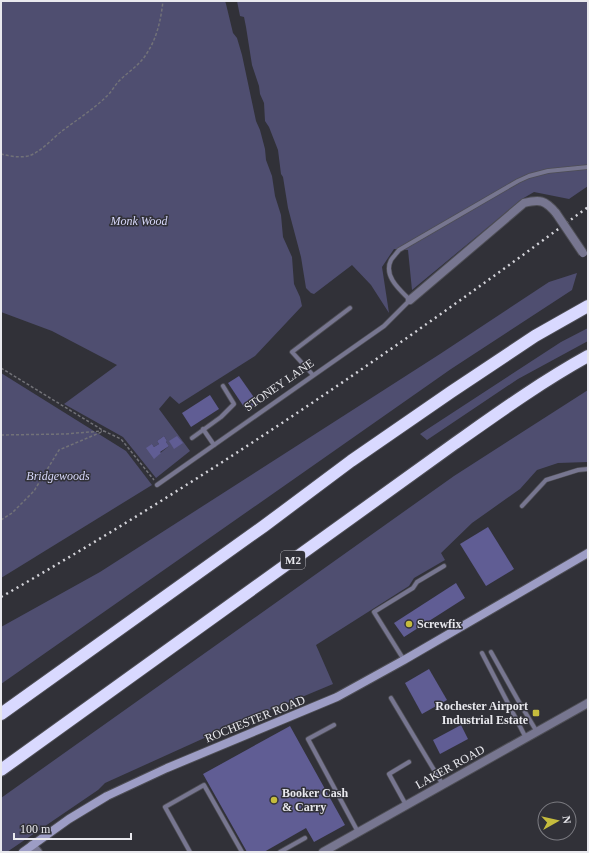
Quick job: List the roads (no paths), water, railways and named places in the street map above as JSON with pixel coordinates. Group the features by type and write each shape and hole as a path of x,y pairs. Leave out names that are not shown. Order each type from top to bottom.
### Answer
{"highway":[{"path":"1,714 264,526 351,461 504,356 535,336 588,306"},
{"name":"M2","path":"1,770 454,444 511,404 588,356"}],"main road":[{"name":"ROCHESTER ROAD","path":"23,852 69,819 107,796 167,768 337,697 404,660 588,553"}],"street":[{"name":"STONEY LANE","path":"410,300 524,203 542,200 549,205 585,254"},
{"name":"LAKER ROAD","path":"327,851 588,703"},
{"path":"32,845 38,852"}],"lane":[{"path":"410,300 392,282 390,274 389,266 391,260 399,250 529,176 548,171 588,167"},
{"name":"STONEY LANE","path":"157,485 384,326 410,300"},
{"path":"313,375 292,352 350,308"},
{"path":"192,438 221,417 234,404 223,386"},
{"path":"203,430 214,445"},
{"path":"522,506 546,480 578,470 588,469"},
{"path":"404,660 374,612 413,588 417,582 444,566"},
{"path":"491,652 538,732"},
{"path":"482,653 526,738"},
{"path":"391,698 443,785"},
{"path":"334,725 308,739 359,832"},
{"path":"406,805 389,774 409,762"},
{"path":"190,852 165,807 204,785 242,852"},
{"path":"280,852 305,838"}],"railway":[{"path":"1,597 152,506 300,411 446,311 588,207"}],"place":[{"name":"Screwfix","path":"409,624"},
{"name":"Rochester Airport Industrial Estate","path":"536,713"},
{"name":"Booker Cash & Carry","path":"274,800"}],"park label":[{"name":"Monk Wood","path":"139,221"},
{"name":"Bridgewoods","path":"58,476"}]}
